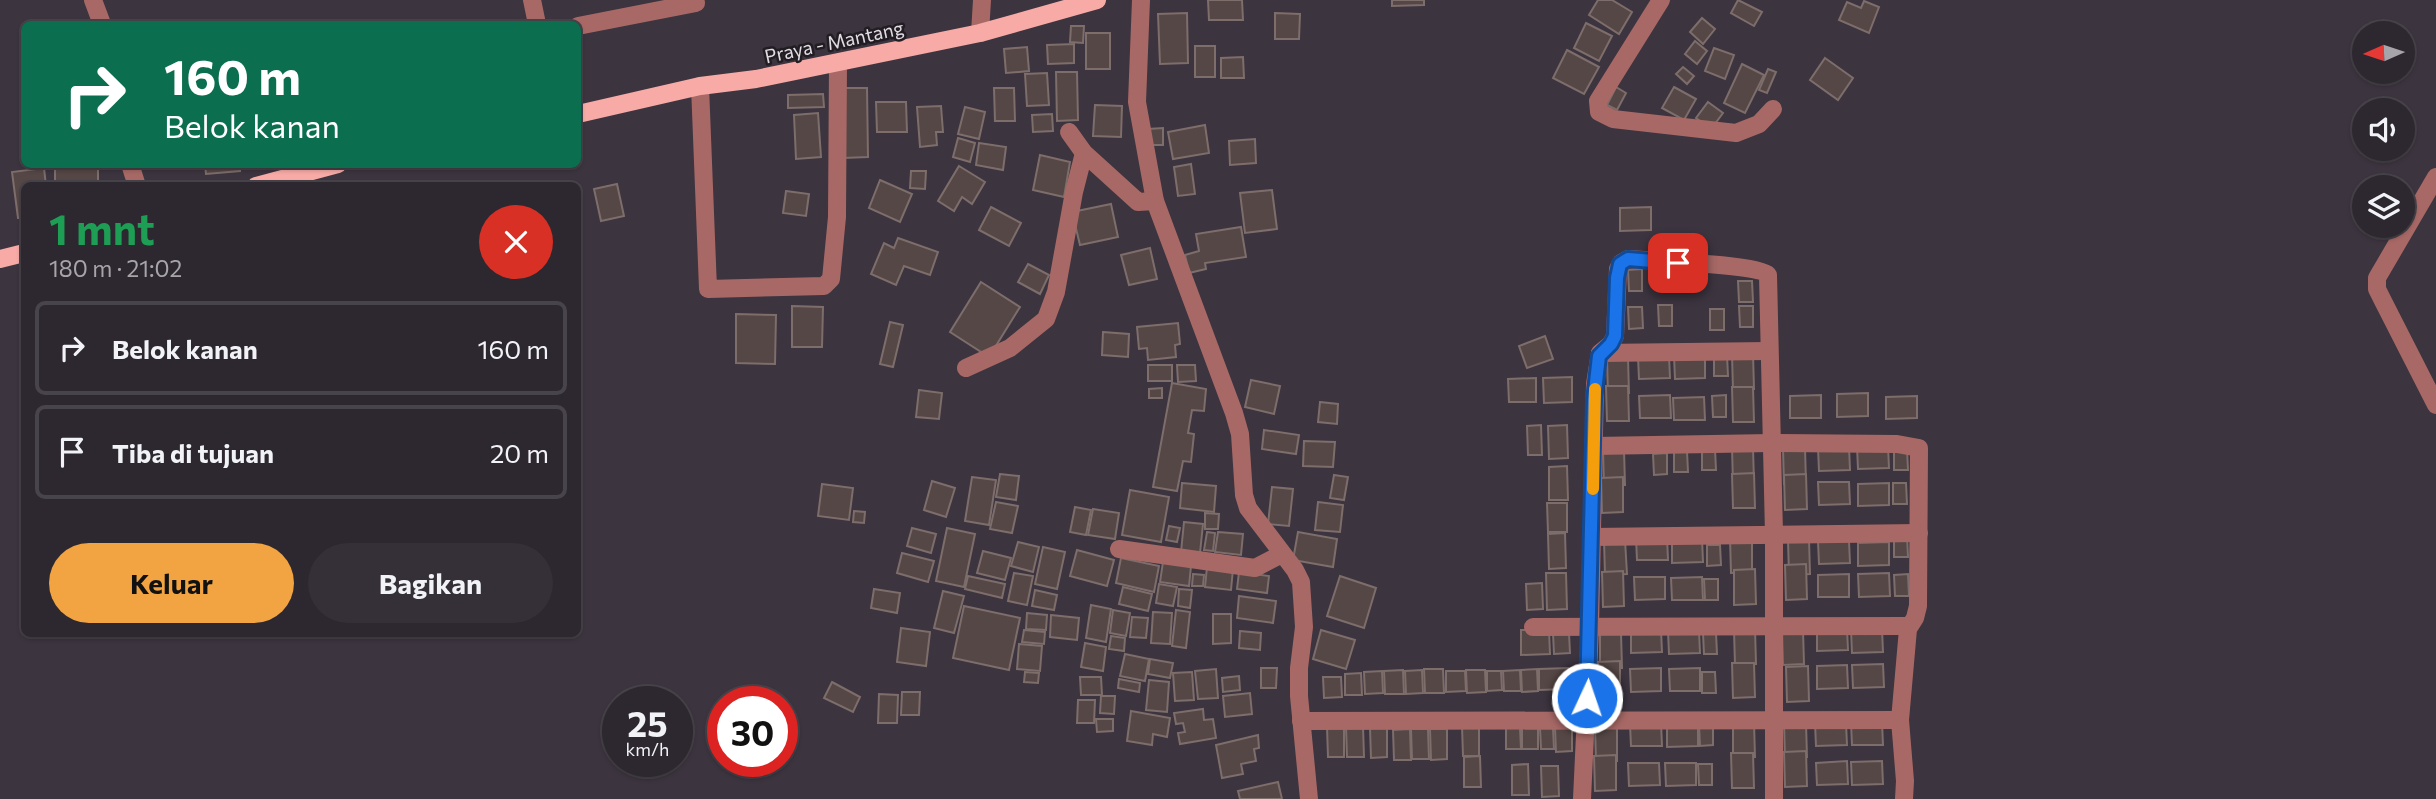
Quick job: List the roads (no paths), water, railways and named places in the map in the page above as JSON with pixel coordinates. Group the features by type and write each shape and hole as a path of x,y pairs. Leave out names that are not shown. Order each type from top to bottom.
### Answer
{"main road":[{"name":"Praya - Mantang","path":"581,113 700,86 756,79 980,33 1097,0"},
{"path":"271,182 323,168"},
{"path":"0,258 21,254"}],"street":[{"path":"93,0 101,21"},
{"path":"532,0 536,21"},
{"path":"980,33 982,0"},
{"path":"1140,0 1137,102 1155,201 1234,413 1240,434 1244,495 1248,508 1295,569 1301,582 1304,627 1299,668 1309,799"},
{"path":"1661,0 1598,101 1599,112 1613,119 1736,133 1759,124 1773,109"},
{"path":"581,25 627,8 696,3"},
{"path":"700,86 708,289 824,286 831,279 837,217 838,63"},
{"path":"1069,132 1084,153 1138,202 1155,201"},
{"path":"966,368 1010,348 1046,319 1056,292 1074,192 1084,153"},
{"path":"2436,177 2377,278 2383,301 2436,405"},
{"path":"1582,799 1590,628 1595,384 1600,353 1614,338 1617,278 1620,264 1628,259 1735,266 1767,272 1774,534 1774,799"},
{"path":"1600,353 1769,351"},
{"path":"1594,446 1771,443 1915,446 1919,452 1918,606 1915,618 1909,626 1900,720 1904,799"},
{"path":"1591,537 1919,533"},
{"path":"1119,549 1255,568 1282,554"},
{"path":"1534,627 1909,626"},
{"path":"1301,721 1900,720"}]}
